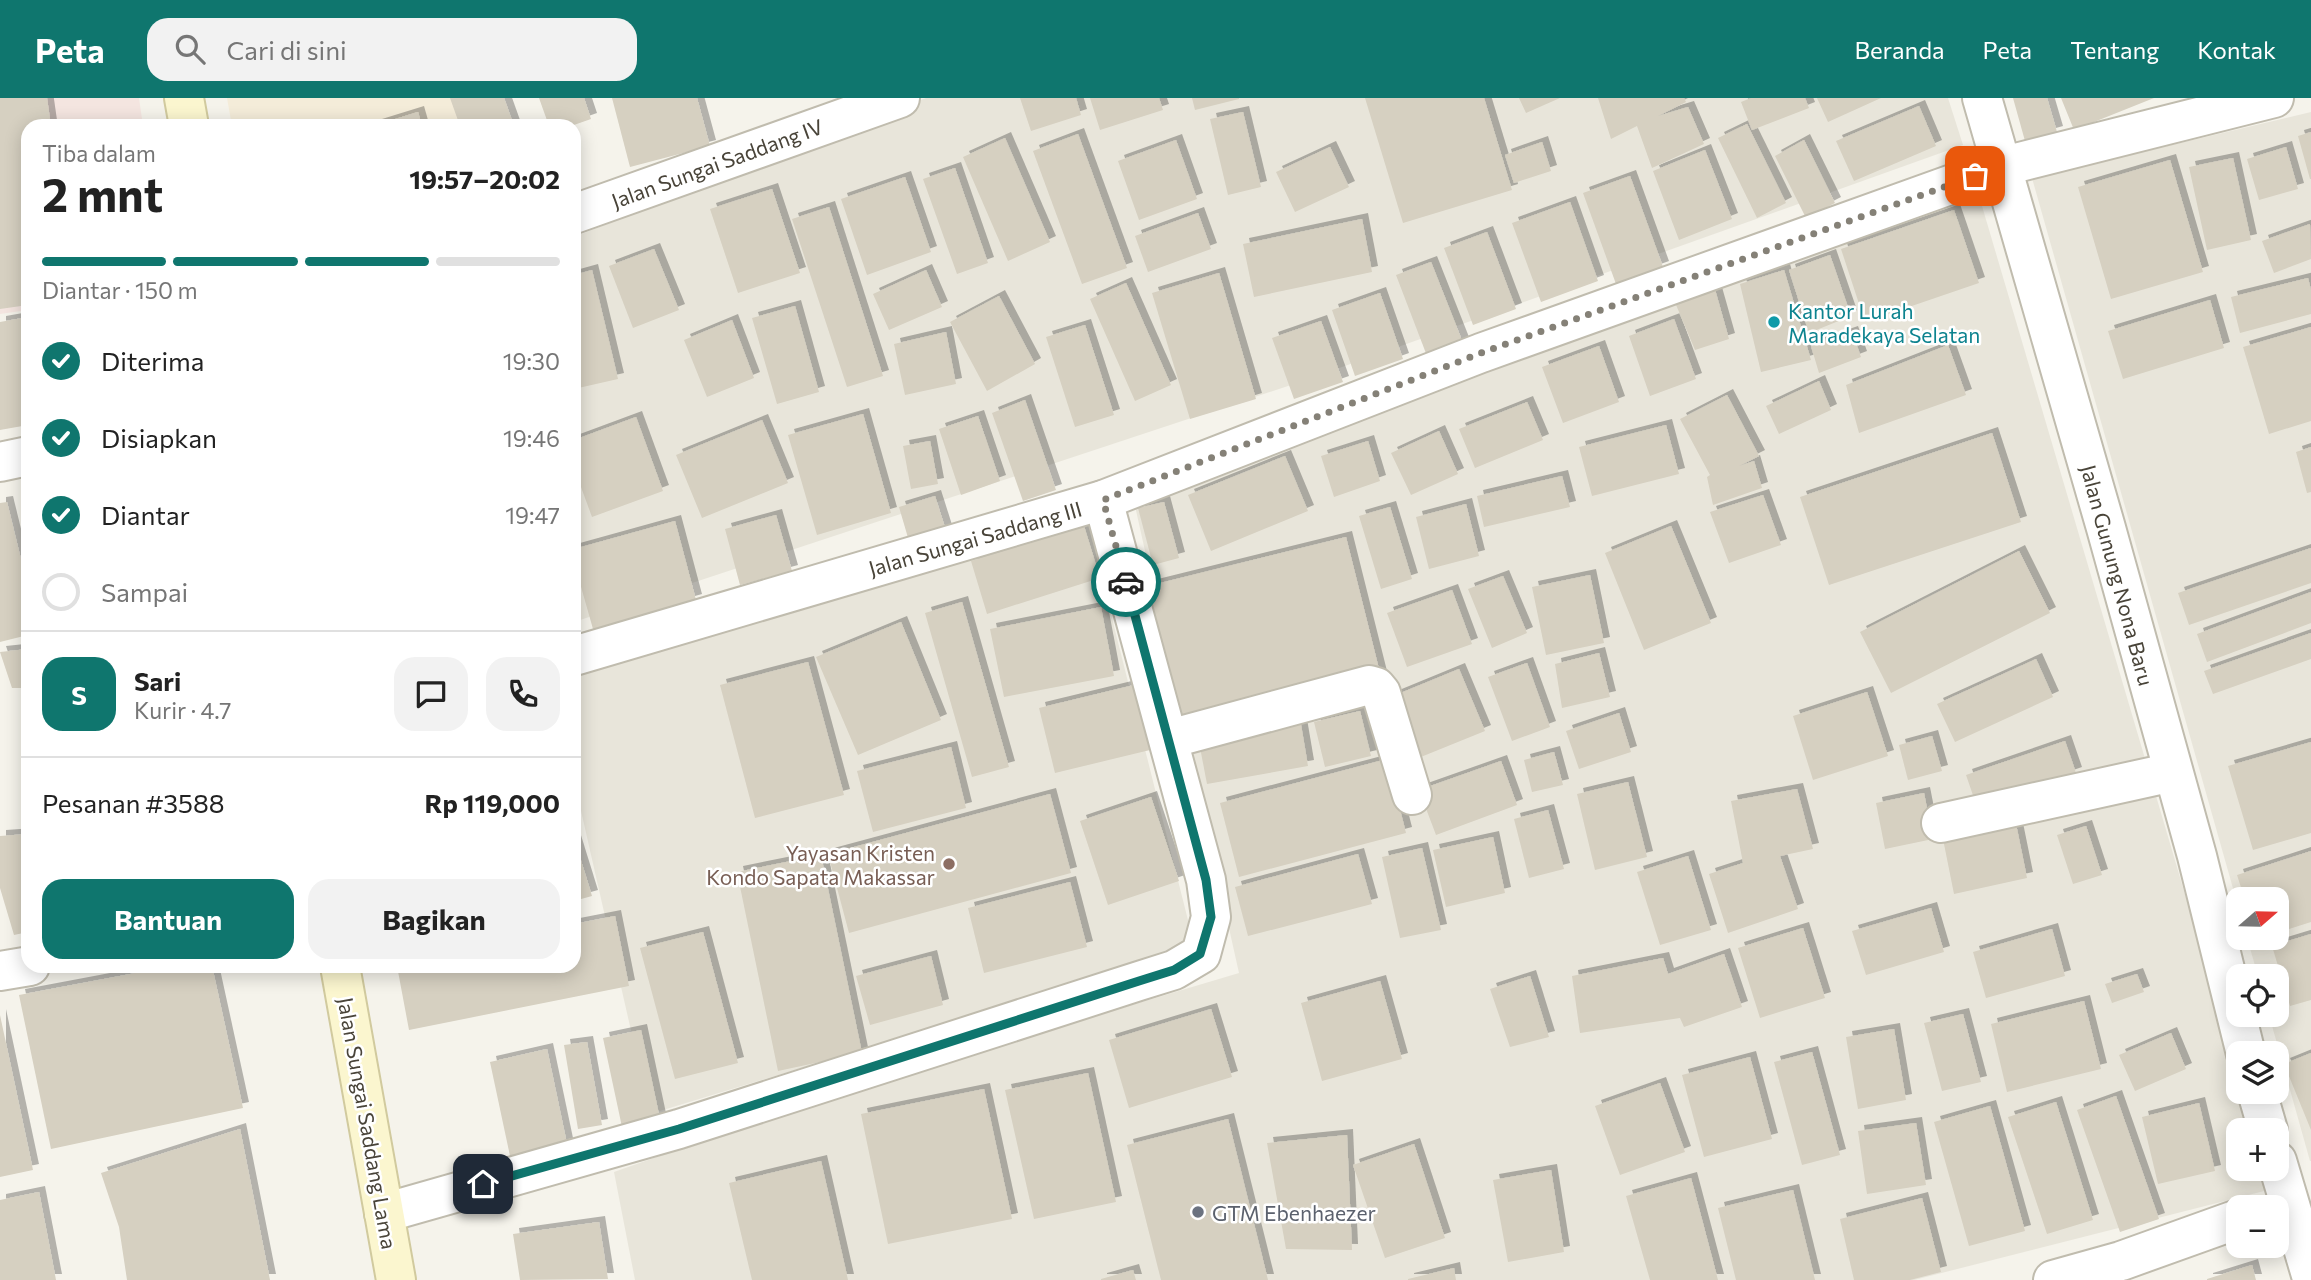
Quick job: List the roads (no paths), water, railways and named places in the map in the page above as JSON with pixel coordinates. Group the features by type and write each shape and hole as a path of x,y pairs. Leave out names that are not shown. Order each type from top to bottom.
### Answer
{"main road":[{"path":"184,98 188,119"},
{"name":"Jalan Sungai Saddang Lama","path":"341,973 396,1280"}],"street":[{"name":"Jalan Sungai Saddang IV","path":"581,212 900,98"},
{"name":"Jalan Gunung Nona Baru","path":"1982,98 2173,772 2243,1041"},
{"name":"Jalan Sungai Saddang III","path":"581,654 1103,500 1481,353 2000,167 2274,98"},
{"path":"0,463 21,458"},
{"path":"384,1213 679,1129 1174,970 1200,954 1211,917 1206,880 1103,500"},
{"path":"1169,739 1368,685 1376,687 1381,693 1412,795"},
{"path":"1941,823 2173,772"},
{"path":"0,971 21,968"},
{"path":"2284,1181 2311,1275"},
{"path":"2053,1280 2121,1261 2226,1223"}],"place":[{"name":"Kantor Lurah Maradekaya Selatan","path":"1774,322"},
{"name":"Yayasan Kristen Kondo Sapata Makassar","path":"949,864"},
{"name":"GTM Ebenhaezer","path":"1198,1212"}]}
